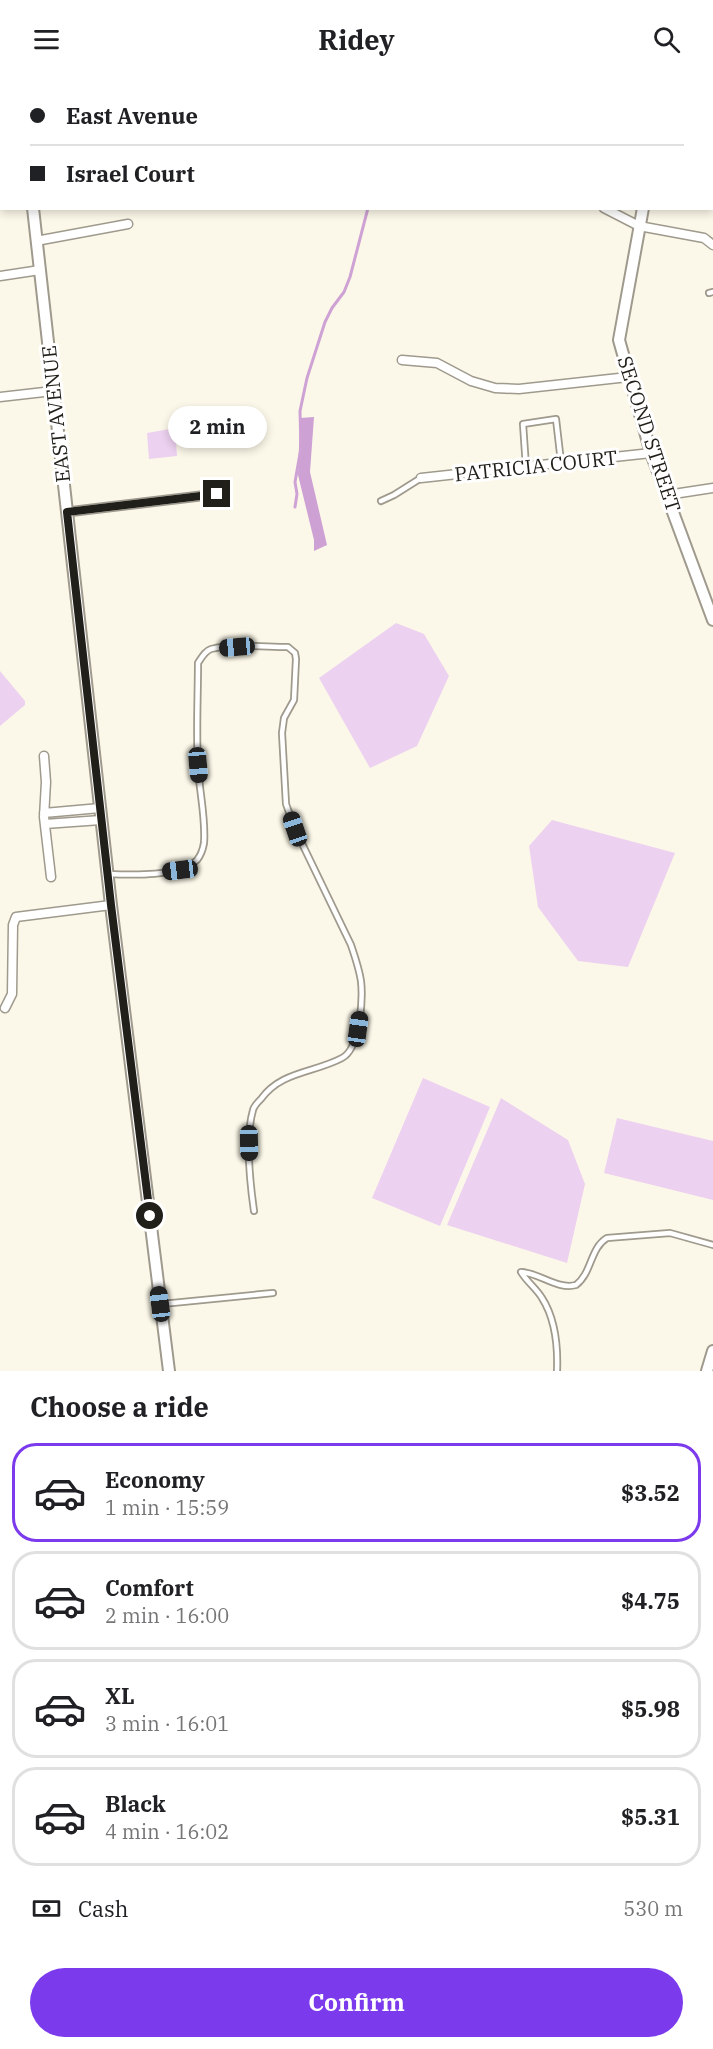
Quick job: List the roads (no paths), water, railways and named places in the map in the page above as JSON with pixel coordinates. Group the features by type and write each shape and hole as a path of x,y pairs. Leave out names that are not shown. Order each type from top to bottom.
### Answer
{"street":[{"name":"EAST AVENUE","path":"33,210 111,905 169,1371"},
{"path":"608,210 639,226 705,238 713,245"},
{"name":"SECOND STREET","path":"643,210 619,340 651,453 713,620"},
{"path":"36,241 128,224"},
{"path":"0,276 40,270"},
{"path":"402,360 437,363 471,381 495,388 519,389 628,377"},
{"path":"0,397 53,391"},
{"name":"PATRICIA COURT","path":"421,478 651,453"},
{"path":"667,495 713,488"},
{"path":"67,512 217,494"},
{"path":"44,756 46,782 44,813 51,877"},
{"path":"44,813 101,814"},
{"path":"45,824 101,814"},
{"path":"5,1008 12,994 13,925 16,917 111,905"},
{"path":"707,1371 713,1351"}],"lane":[{"path":"526,467 523,424 556,419 561,463"},
{"path":"381,501 421,478"},
{"path":"108,874 136,875 180,870 191,865 199,857 204,832 198,765 198,663 203,655 210,650 242,646 288,647 295,653 296,659 294,700 284,718 282,733 286,804 295,829 354,954 361,982 361,1005 358,1029 350,1050 344,1058 287,1078 269,1088 253,1108 249,1143 250,1185 254,1211"},
{"path":"557,1371 557,1345 552,1321 543,1299 521,1272 530,1273 563,1286 576,1285 585,1276 599,1244 612,1237 670,1233 713,1245"},
{"path":"160,1304 273,1293"}],"waterway":[{"path":"295,507 297,494 295,482 301,448 300,411 307,378 325,322 344,292 350,277 367,210"}]}
